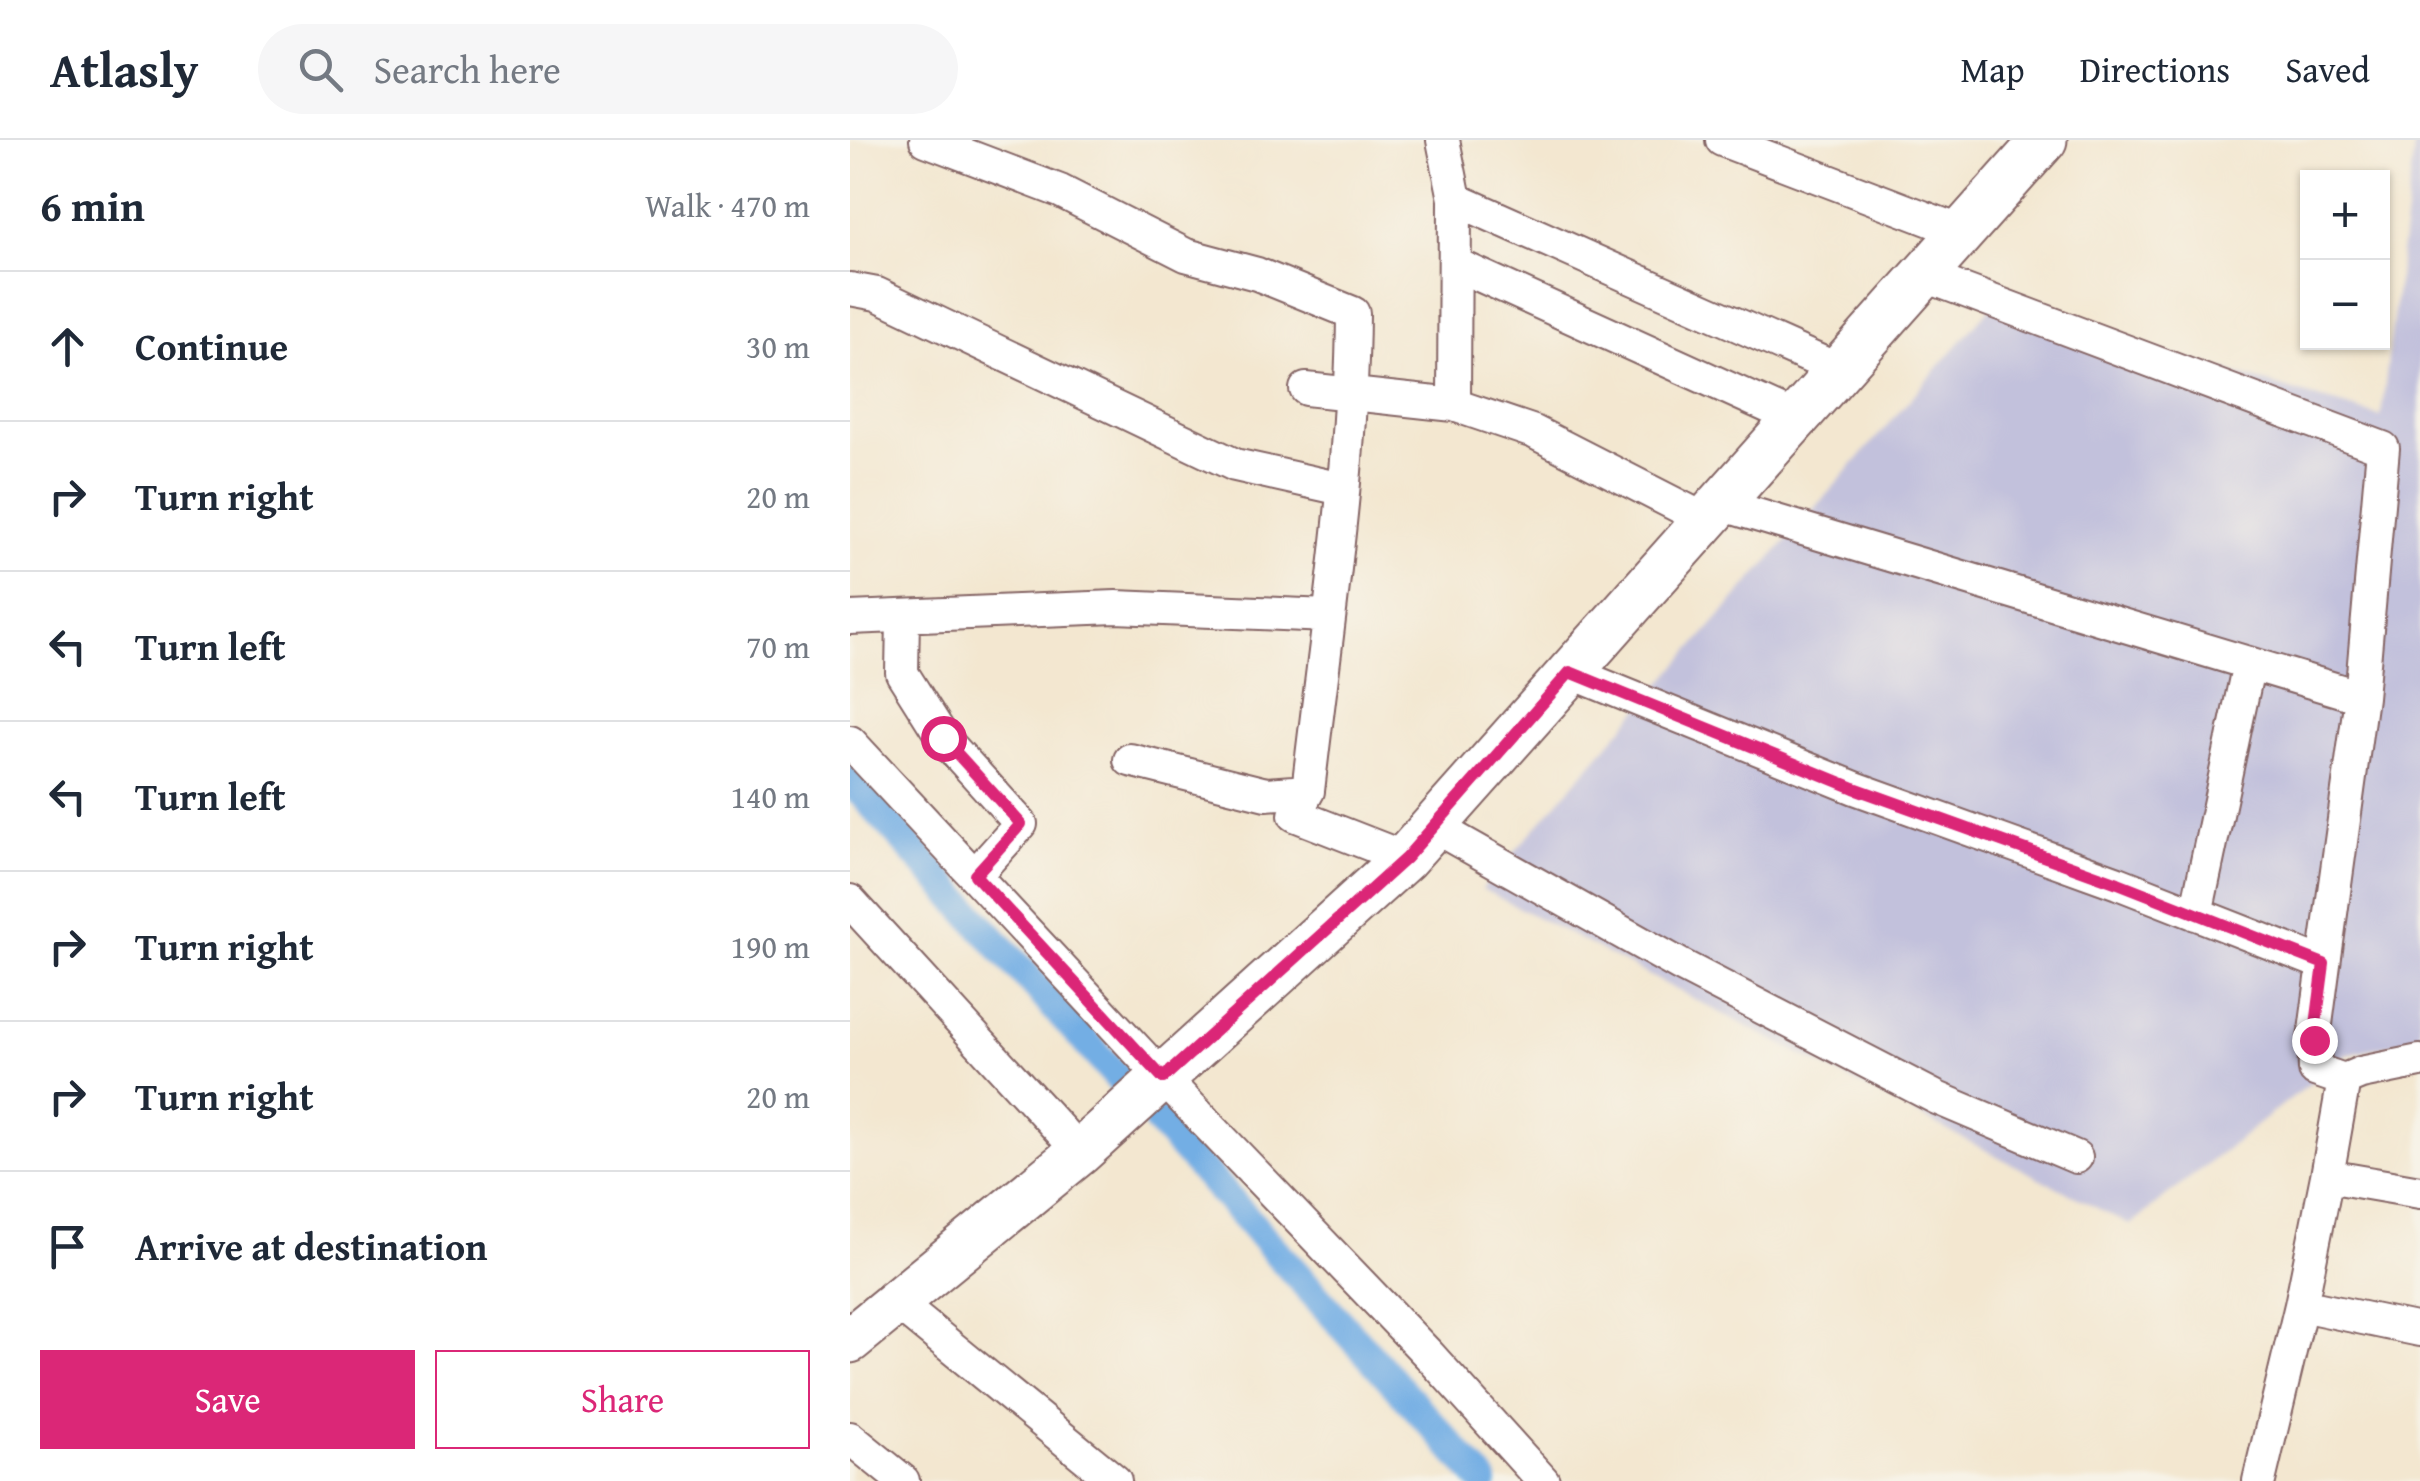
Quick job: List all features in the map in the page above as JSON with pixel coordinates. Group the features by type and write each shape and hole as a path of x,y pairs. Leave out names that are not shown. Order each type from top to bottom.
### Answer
{"main road":[{"path":"850,1340 1080,1152 1419,842 2044,140"}],"street":[{"path":"926,140 1060,191 1186,256 1256,274 1353,313 1352,394 1308,791 1295,815 1419,842 1680,966 1902,1080 2076,1157"},
{"path":"1442,140 1455,198 1454,405"},
{"path":"1722,140 1962,232"},
{"path":"1455,198 1839,370"},
{"path":"1455,264 1796,418"},
{"path":"1924,275 2382,448 2361,697 2314,1040 2315,1070 2344,1080 2420,1061"},
{"path":"850,290 877,294 1234,465 1342,490"},
{"path":"1306,388 1454,405 1534,432 1713,512 2361,697"},
{"path":"850,618 1116,607 1328,616"},
{"path":"903,618 902,674 943,738 1021,824 975,875"},
{"path":"2196,914 2249,663"},
{"path":"1570,672 1854,788 2324,964"},
{"path":"850,742 1163,1078 1430,1354 1543,1481"},
{"path":"1130,760 1266,794 1308,791"},
{"path":"850,901 1080,1152"},
{"path":"2258,1481 2301,1306 2344,1080"},
{"path":"2327,1176 2420,1192"},
{"path":"896,1302 1115,1481"},
{"path":"2301,1306 2420,1330"},
{"path":"850,1438 903,1481"}],"shaded area":[{"path":"2415,140 2420,140 2420,1038 2347,1054 2130,1225 1482,889 1995,302 2381,417"}],"waterway":[{"path":"850,780 1124,1084"},
{"path":"1158,1121 1483,1481"}],"route":[{"path":"943,738 1021,824 975,875 1163,1078 1406,858 1570,672 1854,788 2118,883 2324,964 2314,1040"}]}
